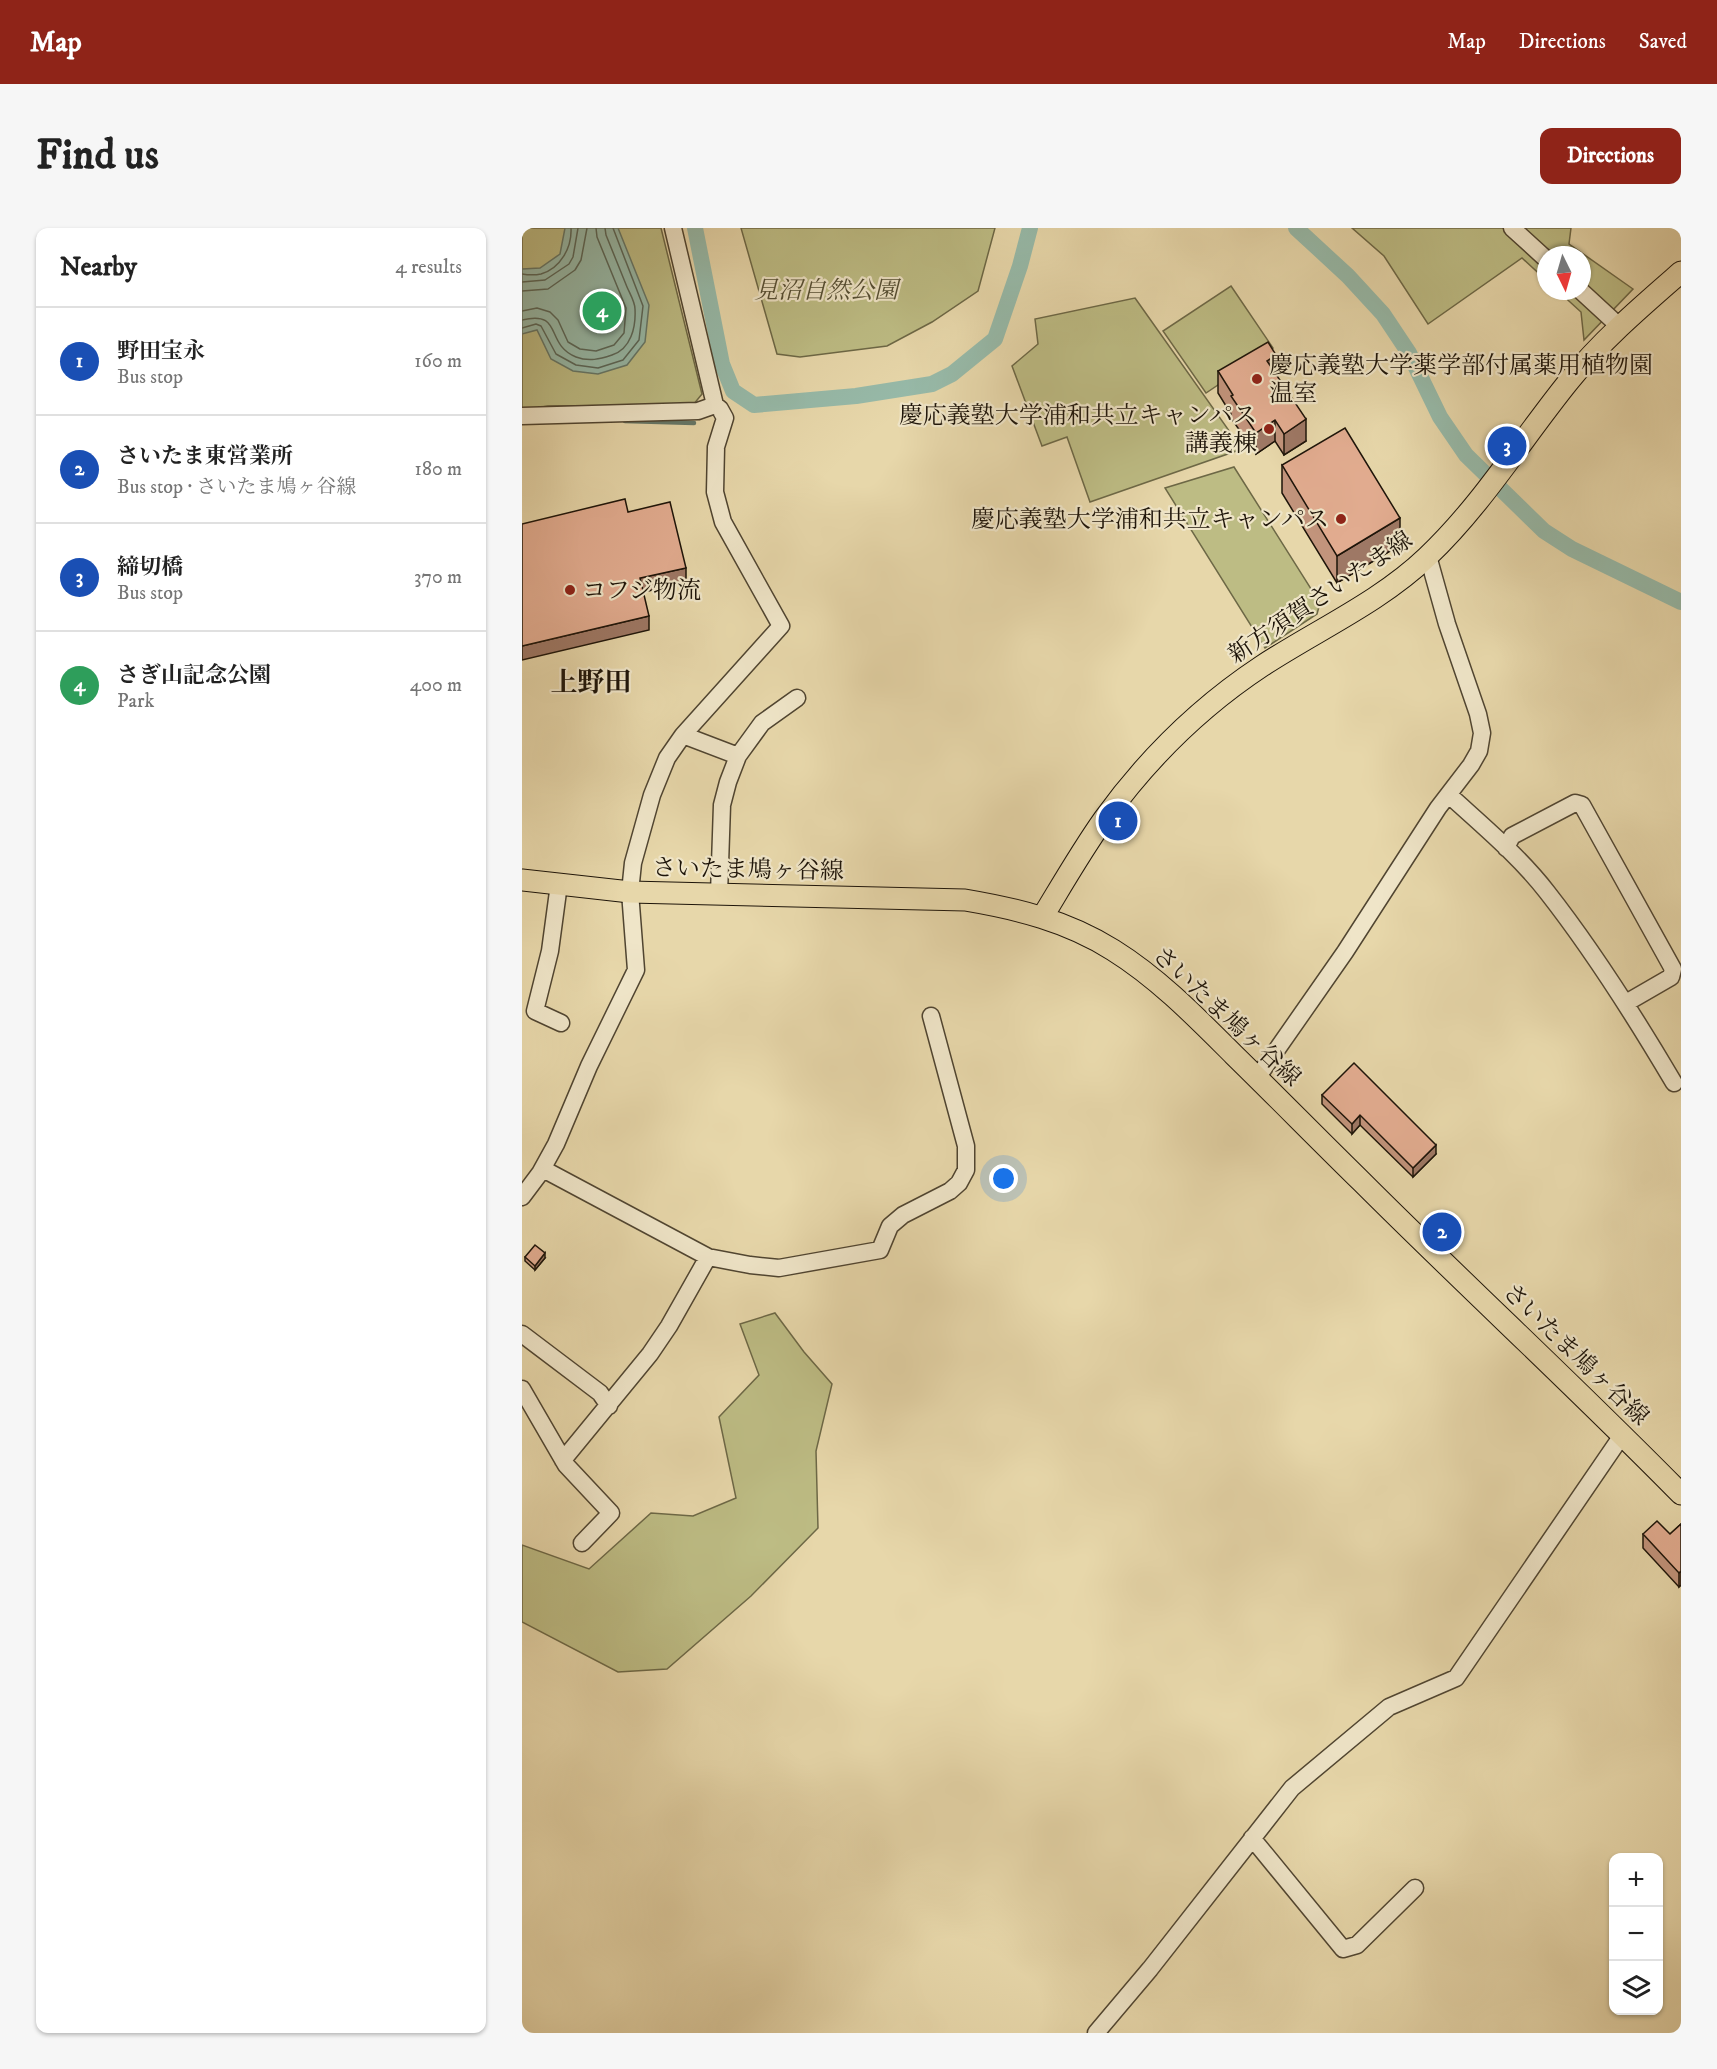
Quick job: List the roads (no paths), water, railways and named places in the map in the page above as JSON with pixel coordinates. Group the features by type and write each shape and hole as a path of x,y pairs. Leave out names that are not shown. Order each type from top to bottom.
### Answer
{"main road":[{"name":"新方須賀さいたま線","path":"1042,916 1102,820 1151,759 1224,693 1262,666 1380,594 1428,556 1503,469 1570,380 1619,327 1681,272"},
{"name":"さいたま鳩ヶ谷線","path":"522,880 630,892 965,900 1042,916 1111,948 1142,969 1186,1006 1371,1192 1623,1434 1681,1494"}],"street":[{"path":"522,1197 543,1169 556,1144 589,1066 636,970 630,892 633,863 652,795 668,758 683,735 781,626 723,522 715,492 714,471 716,447 725,418 715,405 673,228"},
{"path":"1512,228 1537,251"},
{"path":"1590,300 1619,327"},
{"path":"522,416 698,411 715,405"},
{"path":"1257,1078 1345,952 1438,808 1479,751 1482,733 1478,714 1447,624 1428,556"},
{"path":"719,894 722,805 738,756 762,723 797,698"},
{"path":"683,735 738,756"},
{"path":"1449,795 1506,848 1547,891 1626,1003 1674,1083"},
{"path":"1506,848 1512,836 1575,803 1582,805 1673,969 1671,977 1626,1003"},
{"path":"559,884 550,951 535,1011 561,1023"},
{"path":"543,1169 708,1257 750,1266 779,1268 880,1250 890,1226 903,1215 935,1200 959,1183 966,1170 968,1157 966,1146 932,1016"},
{"path":"563,1460 609,1406 669,1326 708,1257"},
{"path":"522,1334 600,1393 609,1406"},
{"path":"522,1389 563,1460 611,1513 582,1543"},
{"path":"1096,2033 1150,1969 1292,1788 1389,1707 1456,1678 1623,1434"},
{"path":"1252,1838 1343,1949 1357,1945 1414,1888"}],"water":[{"path":"565,228 618,228 649,305 645,342 627,365 598,374 573,371 551,359 537,330 522,334 522,269 540,268 560,254"}],"waterway":[{"path":"695,228 722,364 733,391 754,405 856,396 932,384 952,374 995,339 1020,266 1030,228"},
{"path":"1296,228 1348,276 1383,314 1409,353 1440,417 1466,455 1544,531 1572,549 1681,602"},
{"path":"625,421 694,423"}],"place":[{"name":"さぎ山記念公園","path":"602,311"},
{"name":"慶応義塾大学薬学部付属薬用植物園 温室","path":"1257,379"},
{"name":"慶応義塾大学浦和共立キャンパス 講義棟","path":"1269,429"},
{"name":"締切橋","path":"1507,446"},
{"name":"慶応義塾大学浦和共立キャンパス","path":"1341,519"},
{"name":"コフジ物流","path":"570,590"},
{"name":"野田宝永","path":"1118,821"},
{"name":"さいたま東営業所","path":"1442,1232"}],"district":[{"name":"上野田","path":"591,682"}],"park label":[{"name":"見沼自然公園","path":"826,290"}]}
